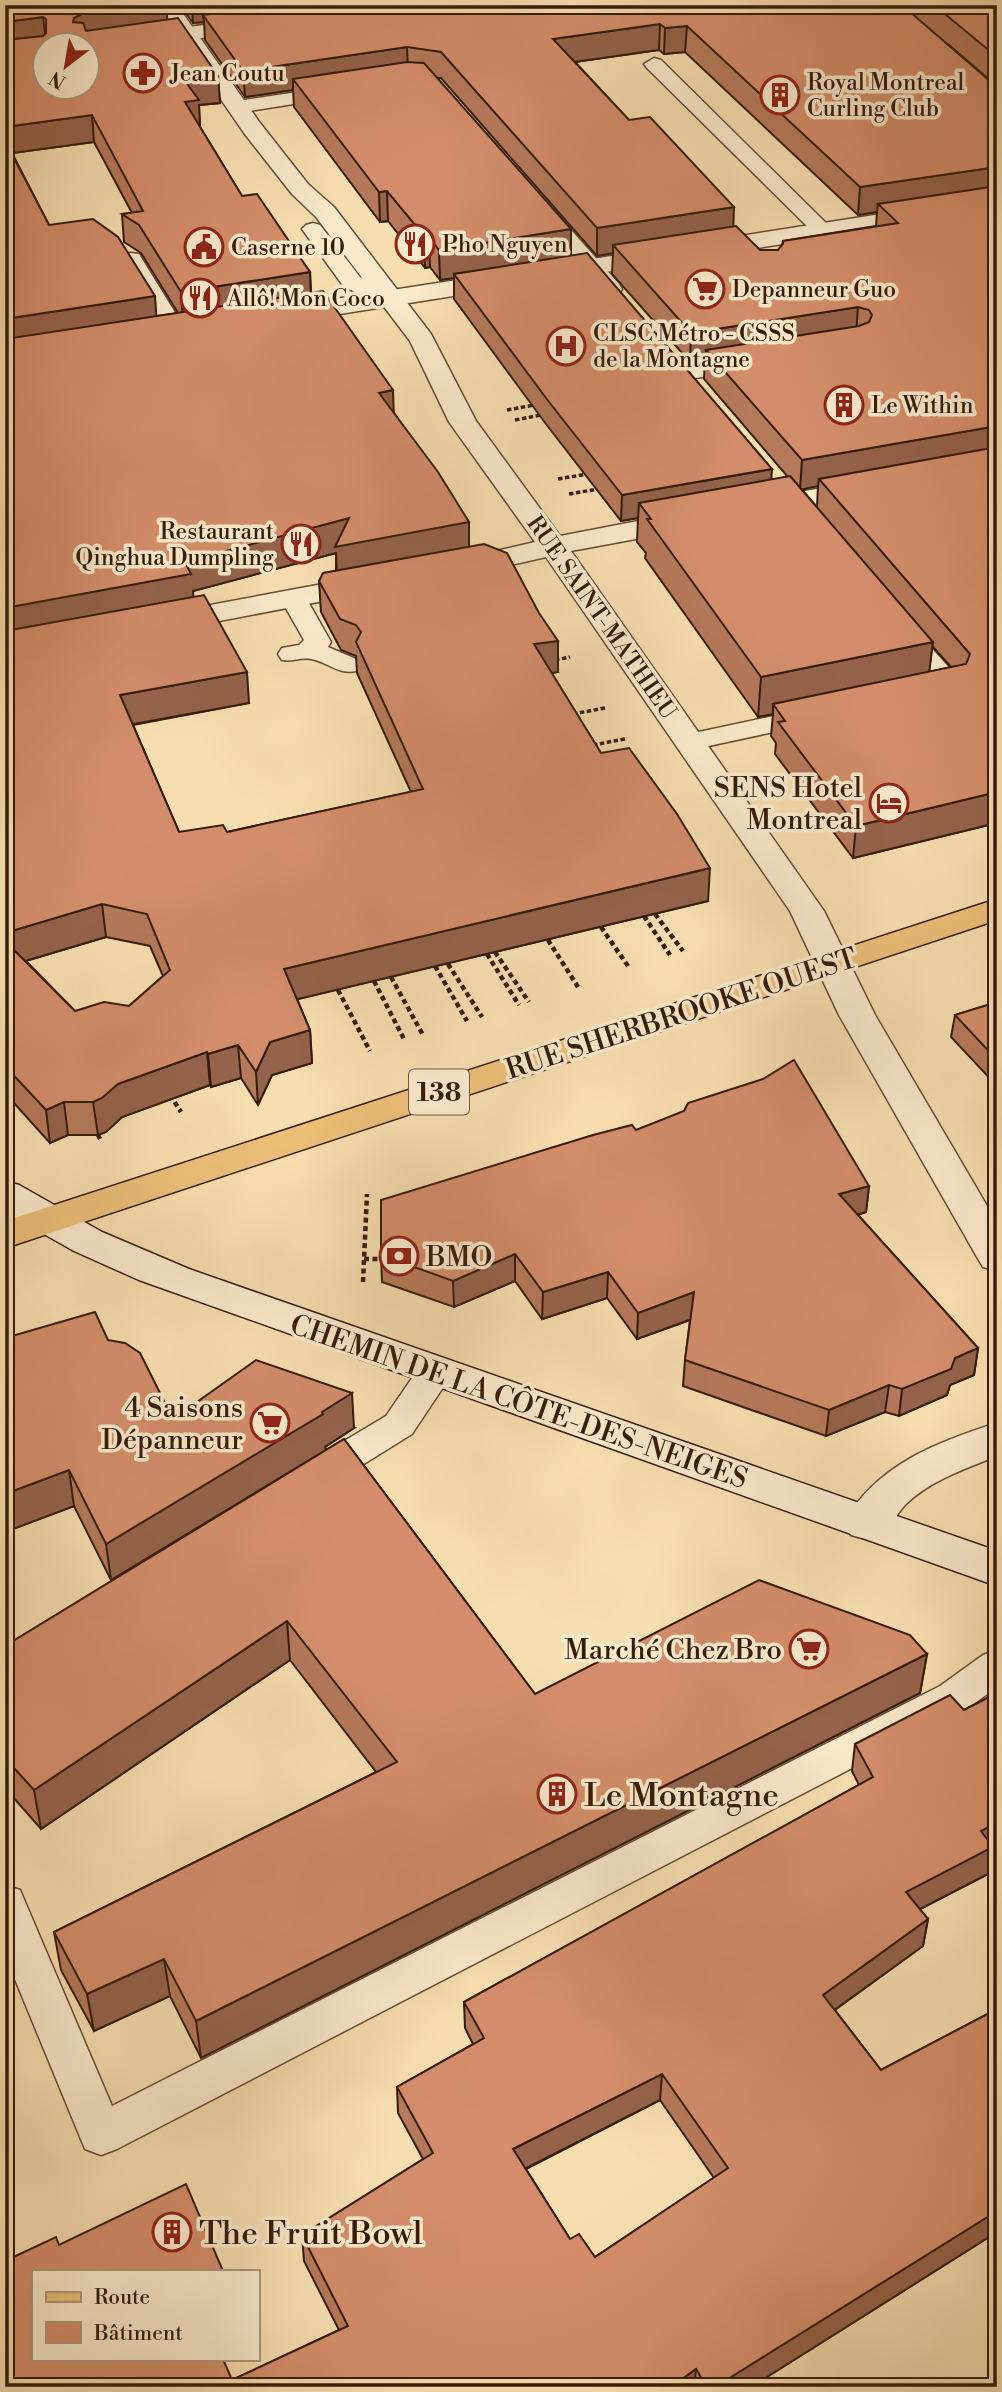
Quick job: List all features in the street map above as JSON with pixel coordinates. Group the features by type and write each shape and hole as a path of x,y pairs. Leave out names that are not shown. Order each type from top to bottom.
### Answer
{"main road":[{"name":"RUE SHERBROOKE OUEST","path":"5,1235 997,909"}],"street":[{"name":"RUE SAINT-MATHIEU","path":"166,5 237,107 300,189 325,212 422,340 463,422 554,547 807,911 865,1029 997,1257"},
{"path":"102,45 277,21"},
{"path":"255,320 592,266 748,251 822,230 997,203"},
{"path":"150,336 202,328"},
{"path":"129,629 902,482"},
{"name":"CHEMIN DE LA CÔTE-DES-NEIGES","path":"5,1194 46,1222 175,1279 997,1569"},
{"path":"866,1523 876,1507 898,1484 923,1470 997,1439"}],"lane":[{"path":"654,64 822,230"},
{"path":"237,107 356,90"},
{"path":"530,196 623,303"},
{"path":"313,229 352,282 391,299"},
{"path":"108,244 131,259 176,332"},
{"path":"666,353 700,392"},
{"path":"683,373 774,359"},
{"path":"293,598 318,640 301,651 347,665"},
{"path":"888,615 951,687 900,698"},
{"path":"690,743 835,711"},
{"path":"283,1496 399,1425 436,1371"},
{"path":"5,1903 101,2134 954,1697 972,1687 997,1666"}],"path":[{"path":"507,410 534,405"},
{"path":"515,420 541,415"},
{"path":"558,479 587,474"},
{"path":"569,494 598,489"},
{"path":"551,662 570,657"},
{"path":"570,715 605,708"},
{"path":"590,746 625,739"},
{"path":"655,914 683,951"},
{"path":"644,916 670,955"},
{"path":"601,927 630,969"},
{"path":"548,940 578,986"},
{"path":"495,952 529,1002"},
{"path":"487,954 519,1005"},
{"path":"448,964 482,1017"},
{"path":"435,966 467,1021"},
{"path":"391,977 423,1035"},
{"path":"374,981 405,1041"},
{"path":"338,990 370,1051"},
{"path":"167,1090 181,1112"},
{"path":"363,1282 367,1194"},
{"path":"364,1259 382,1259"}],"building":[{"path":"5,5 134,5 85,12 74,18 73,22 83,23 86,31 178,18 218,76 185,81 199,100 185,102 242,196 257,194 310,272 181,292 139,225 122,214 143,211 92,115 5,127 5,40 32,37 32,102 102,102 102,32 46,32 46,19 43,17 5,22"},
{"path":"272,5 902,5 990,81 997,83 997,167 860,187 687,26 665,28 660,24 553,39 629,120 650,117 734,207 597,228 441,52 407,47 243,71 203,15"},
{"path":"934,5 997,5 997,57"},
{"path":"407,62 424,63 571,229 439,250 387,191 379,192 293,79"},
{"path":"5,141 49,225 93,219 118,237 155,296 5,319"},
{"path":"997,186 997,426 802,460 706,350 859,326 869,322 872,315 869,310 858,307 691,333 613,245 736,226 760,250 778,250 783,241 898,223 878,204"},
{"path":"587,253 772,469 622,495 454,274"},
{"path":"323,291 393,390 379,393 438,472 469,522 335,547 349,518 185,562 191,574 5,608 5,339"},
{"path":"997,447 997,792 856,826 778,722 785,721 773,704 966,664 970,654 819,479"},
{"path":"790,476 933,642 761,677 647,519 651,519 639,503"},
{"path":"484,544 507,553 539,613 558,641 534,644 601,753 629,748 677,814 710,868 284,969 310,1030 270,1042 256,1072 238,1045 208,1054 207,1052 118,1084 93,1102 64,1102 46,1110 5,1066 5,941 75,1011 104,1002 129,1006 170,970 147,914 102,904 5,933 5,631 204,595 247,672 120,695 179,832 223,825 227,832 423,789 356,642 361,632 356,625 340,619 319,581 323,573"},
{"path":"997,1002 997,1060 955,1015"},
{"path":"794,1060 869,1186 839,1194 978,1348 955,1358 951,1369 902,1389 889,1385 829,1410 685,1360 694,1292 638,1313 608,1272 543,1292 515,1254 453,1281 381,1255 381,1200 593,1135 632,1125 636,1130 684,1111 688,1103 763,1079"},
{"path":"95,1312 108,1340 125,1343 140,1353 173,1419 256,1360 352,1393 322,1412 323,1414 106,1544 69,1470 5,1494 5,1338"},
{"name":"Le Montagne","path":"344,1439 535,1694 759,1580 910,1635 927,1654 196,2021 164,1959 87,1994 54,1932 397,1762 287,1621 34,1790 5,1758 5,1646"},
{"path":"997,1693 997,1822 981,1831 993,1847 906,1892 928,1919 823,1995 881,2070 997,2009 997,2211 715,2387 707,2387 696,2369 671,2387 5,2387 5,2261 56,2237 59,2245 186,2184 223,2270 32,2270 32,2360 223,2360 232,2380 348,2326 302,2235 433,2153 397,2087 484,2038 464,2002 873,1777 855,1744 950,1695 964,1710","holes":["662,2074 728,2168 595,2257 579,2234 570,2239 513,2149"]}],"place":[{"name":"Jean Coutu","path":"143,73"},
{"name":"Royal Montreal Curling Club","path":"780,95"},
{"name":"Pho Nguyen","path":"415,244"},
{"name":"Caserne 10","path":"204,247"},
{"name":"Depanneur Guo","path":"705,289"},
{"name":"Allô! Mon Coco","path":"200,298"},
{"name":"CLSC Métro - CSSS de la Montagne","path":"566,346"},
{"name":"Le Within","path":"844,405"},
{"name":"Restaurant Qinghua Dumpling","path":"301,544"},
{"name":"SENS Hotel Montreal","path":"889,803"},
{"name":"BMO","path":"399,1256"},
{"name":"4 Saisons Dépanneur","path":"270,1423"},
{"name":"Marché Chez Bro","path":"809,1649"},
{"name":"Le Montagne","path":"557,1794"},
{"name":"The Fruit Bowl","path":"172,2232"}]}
